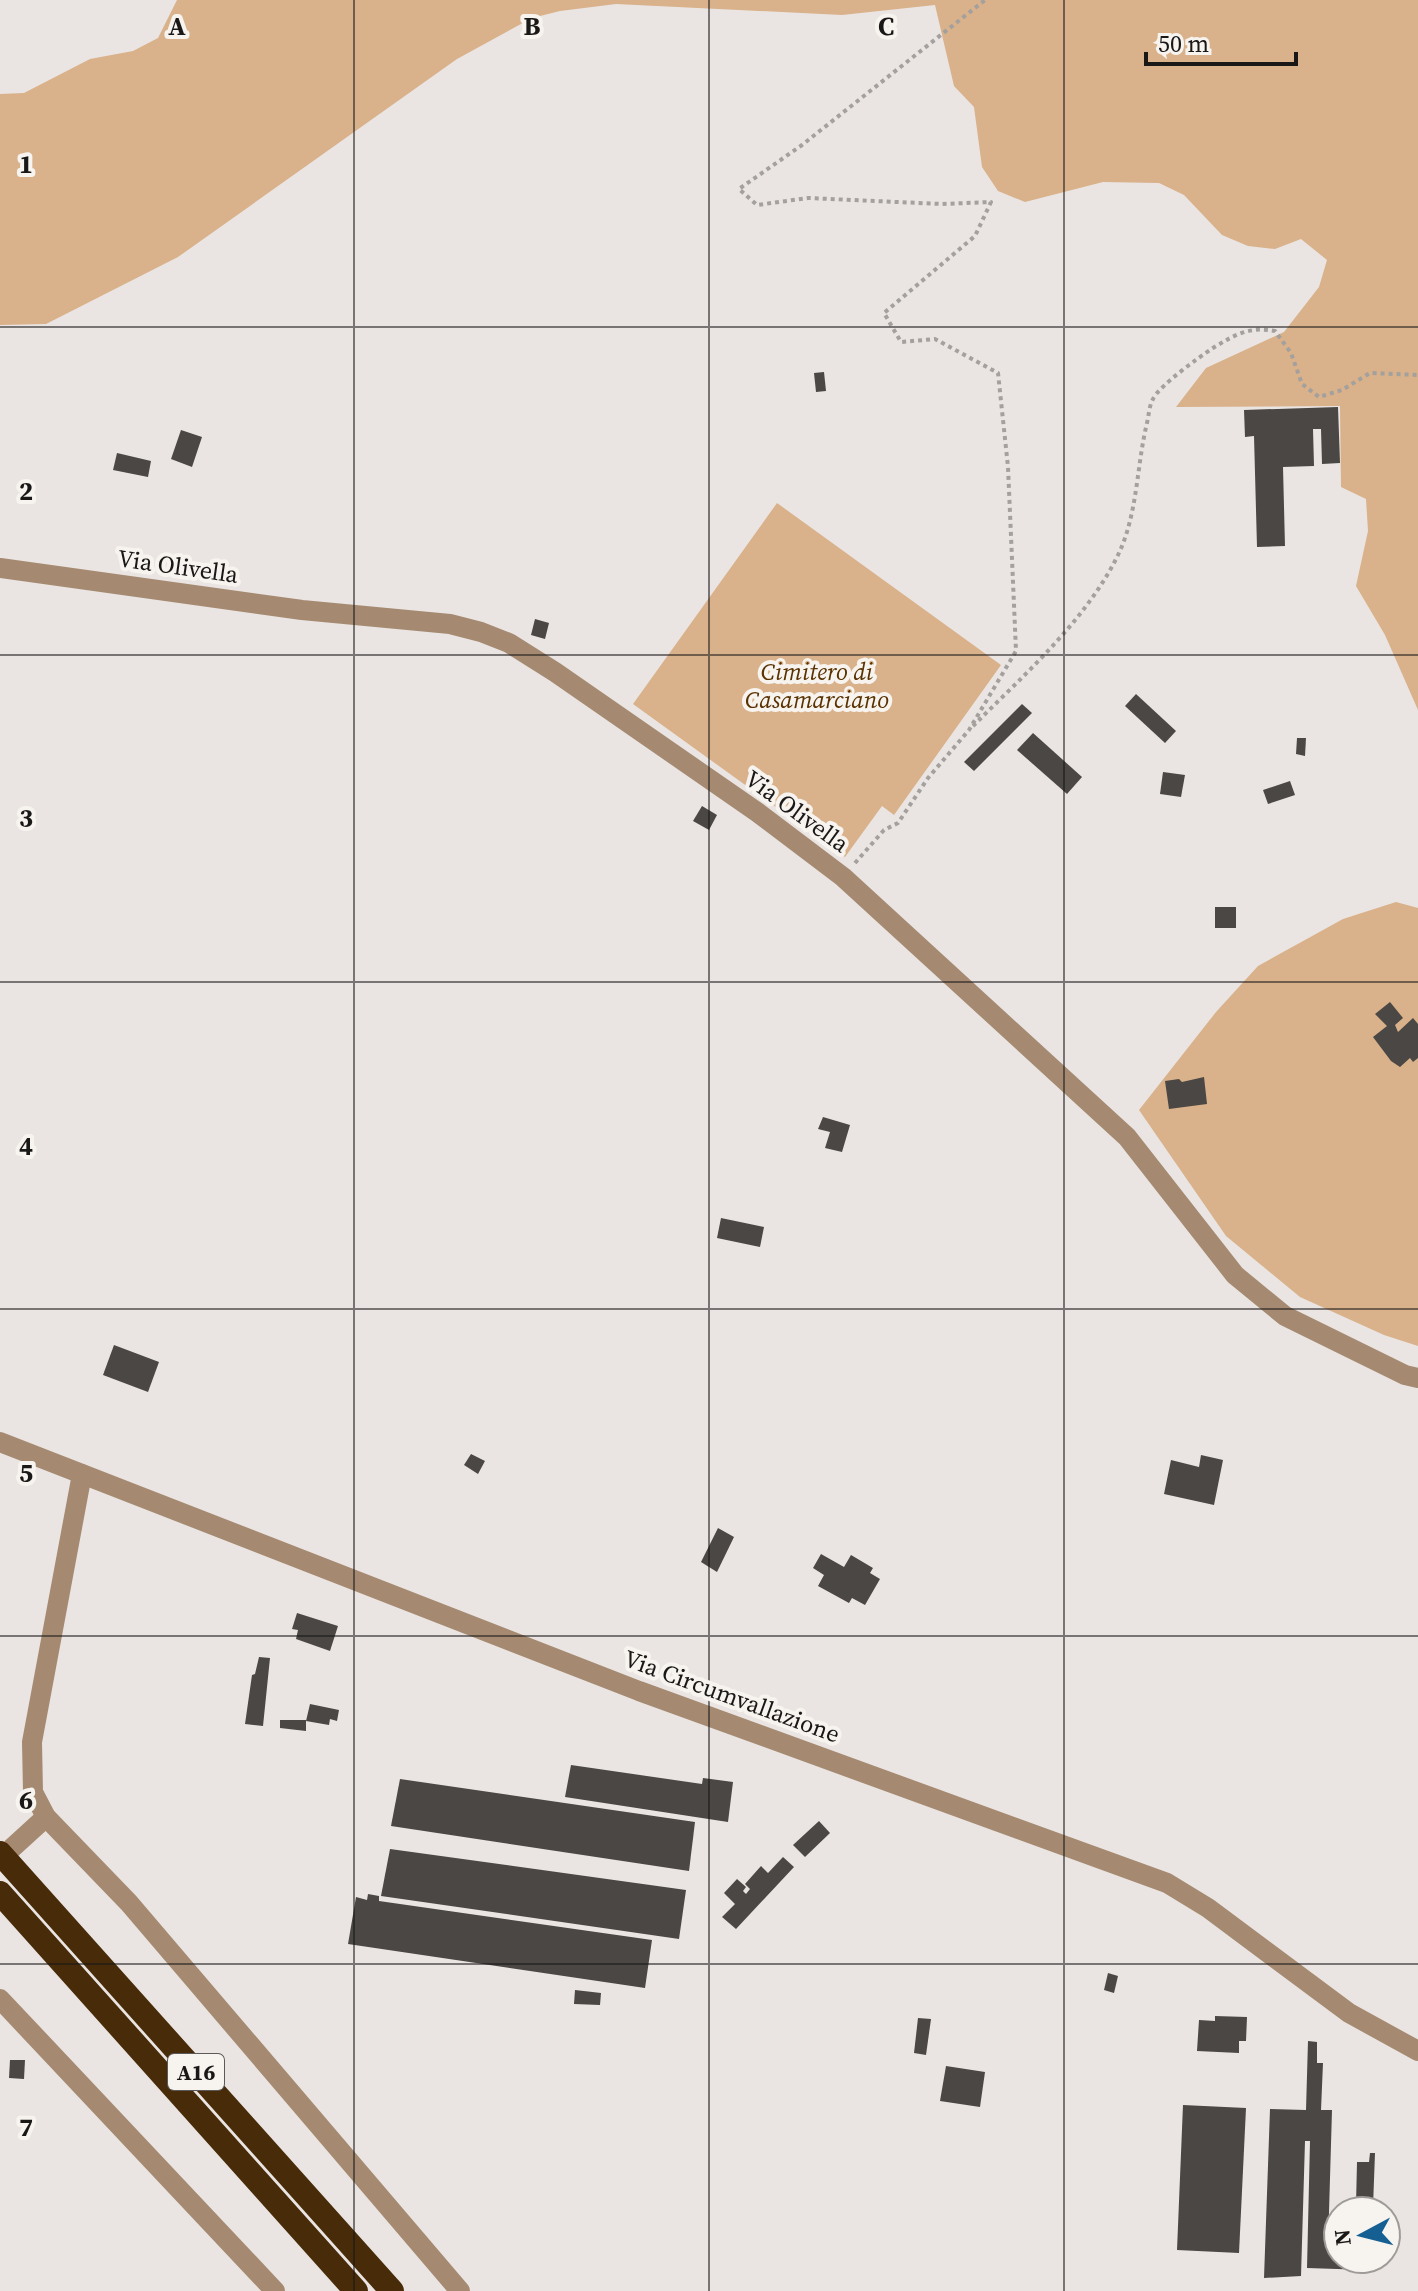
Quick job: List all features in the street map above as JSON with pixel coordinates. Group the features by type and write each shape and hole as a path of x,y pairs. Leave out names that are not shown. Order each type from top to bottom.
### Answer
{"highway":[{"name":"A16","path":"6,1851 392,2291"},
{"name":"A16","path":"0,1893 356,2291"}],"street":[{"name":"Via Olivella","path":"0,568 302,610 450,624 509,643 568,680 757,812 843,877 1127,1137 1235,1275 1285,1316 1405,1375 1418,1378"},
{"name":"Via Circumvallazione","path":"0,1442 639,1691 1167,1883 1208,1908 1349,2013 1418,2051"},
{"path":"82,1474 32,1742 33,1792 46,1817 129,1903 460,2291"},
{"path":"6,1851 46,1817"},
{"path":"0,1999 275,2291"}],"path":[{"path":"969,730 1016,651 1008,467 998,373 935,339 901,342 884,313 975,236 991,202 942,204 808,198 757,205 739,189 802,145 985,0"},
{"path":"843,877 884,830 898,823 928,778 969,730 1028,671 1086,605 1117,558 1136,494 1142,442 1153,397 1191,363 1229,338 1258,327 1275,331 1291,353 1302,384 1319,397 1342,390 1370,373 1418,375"}],"green space":[{"path":"177,0 1418,0 1418,710 1385,635 1356,586 1368,531 1366,499 1341,487 1340,406 1176,407 1206,368 1284,332 1319,287 1327,260 1301,239 1275,249 1248,246 1222,235 1184,195 1159,183 1103,182 1025,202 998,191 982,167 974,107 954,86 935,5 842,15 616,4 532,18 457,59 178,257 46,324 0,325 0,94 24,93 90,59 133,51 158,38"},
{"name":"Cimitero di Casamarciano","path":"777,503 1001,665 894,815 882,806 845,857 633,704"},
{"path":"1396,902 1418,908 1418,1346 1384,1335 1300,1297 1226,1236 1139,1110 1216,1012 1258,966 1343,919"}],"building":[{"path":"824,372 826,391 816,392 814,373"},
{"path":"1338,407 1340,463 1322,464 1321,429 1313,429 1314,466 1283,467 1285,546 1257,547 1254,436 1245,437 1244,410"},
{"path":"181,430 202,437 192,467 171,459"},
{"path":"117,453 151,461 148,477 113,470"},
{"path":"535,619 549,623 545,639 531,635"},
{"path":"1136,694 1176,731 1165,743 1125,706"},
{"path":"1022,704 1032,713 974,771 964,762"},
{"path":"1033,733 1082,777 1067,794 1017,750"},
{"path":"1297,738 1306,738 1305,756 1296,754"},
{"path":"1163,772 1185,775 1181,797 1160,794"},
{"path":"1290,781 1295,795 1268,804 1263,790"},
{"path":"702,806 717,815 709,830 693,821"},
{"path":"1215,907 1236,907 1236,928 1215,928"},
{"path":"1390,1002 1403,1018 1395,1025 1398,1032 1413,1018 1418,1024 1418,1058 1413,1062 1410,1058 1400,1067 1391,1061 1373,1037 1387,1026 1375,1014"},
{"path":"1204,1077 1207,1104 1169,1109 1165,1081 1179,1079 1182,1082"},
{"path":"823,1117 850,1125 842,1152 825,1148 830,1132 818,1129"},
{"path":"721,1218 764,1227 760,1247 717,1238"},
{"path":"114,1345 159,1362 148,1392 103,1375"},
{"path":"471,1454 485,1461 478,1474 464,1465"},
{"path":"1201,1455 1223,1460 1214,1505 1164,1494 1171,1460 1199,1467"},
{"path":"718,1528 734,1537 717,1572 701,1562"},
{"path":"821,1554 844,1567 851,1555 873,1568 870,1573 880,1579 865,1605 852,1598 849,1603 818,1586 824,1575 813,1568"},
{"path":"297,1613 338,1626 330,1651 296,1639 298,1630 292,1629"},
{"path":"259,1657 270,1658 263,1726 245,1724 252,1675 255,1674"},
{"path":"310,1704 339,1710 337,1721 330,1719 329,1725 306,1721"},
{"path":"280,1720 306,1720 306,1731 280,1728"},
{"path":"571,1765 702,1784 703,1778 733,1782 728,1822 565,1797"},
{"path":"400,1779 695,1822 689,1871 391,1826"},
{"path":"819,1821 830,1833 805,1857 793,1845"},
{"path":"390,1849 686,1890 679,1939 381,1896"},
{"path":"783,1857 794,1867 736,1929 722,1917 735,1904 724,1893 737,1879 746,1887 743,1891 746,1894 750,1889 745,1884 761,1866 768,1873"},
{"path":"368,1894 379,1896 379,1901 652,1940 645,1988 348,1944 356,1897 367,1900"},
{"path":"1108,1973 1118,1976 1114,1993 1104,1990"},
{"path":"575,1990 601,1993 600,2005 574,2004"},
{"path":"1215,2016 1247,2017 1246,2041 1239,2041 1239,2053 1197,2051 1199,2020 1215,2021"},
{"path":"918,2018 931,2019 926,2055 914,2053"},
{"path":"1308,2041 1317,2042 1317,2063 1323,2063 1321,2110 1332,2110 1330,2195 1322,2195 1322,2268 1307,2268 1310,2141 1305,2141 1301,2276 1264,2278 1270,2109 1306,2110"},
{"path":"10,2060 25,2060 24,2079 9,2078"},
{"path":"946,2066 985,2072 980,2107 940,2101"},
{"path":"1183,2105 1246,2108 1239,2253 1177,2250"},
{"path":"1370,2153 1375,2153 1373,2195 1356,2195 1357,2162 1369,2162"}]}
